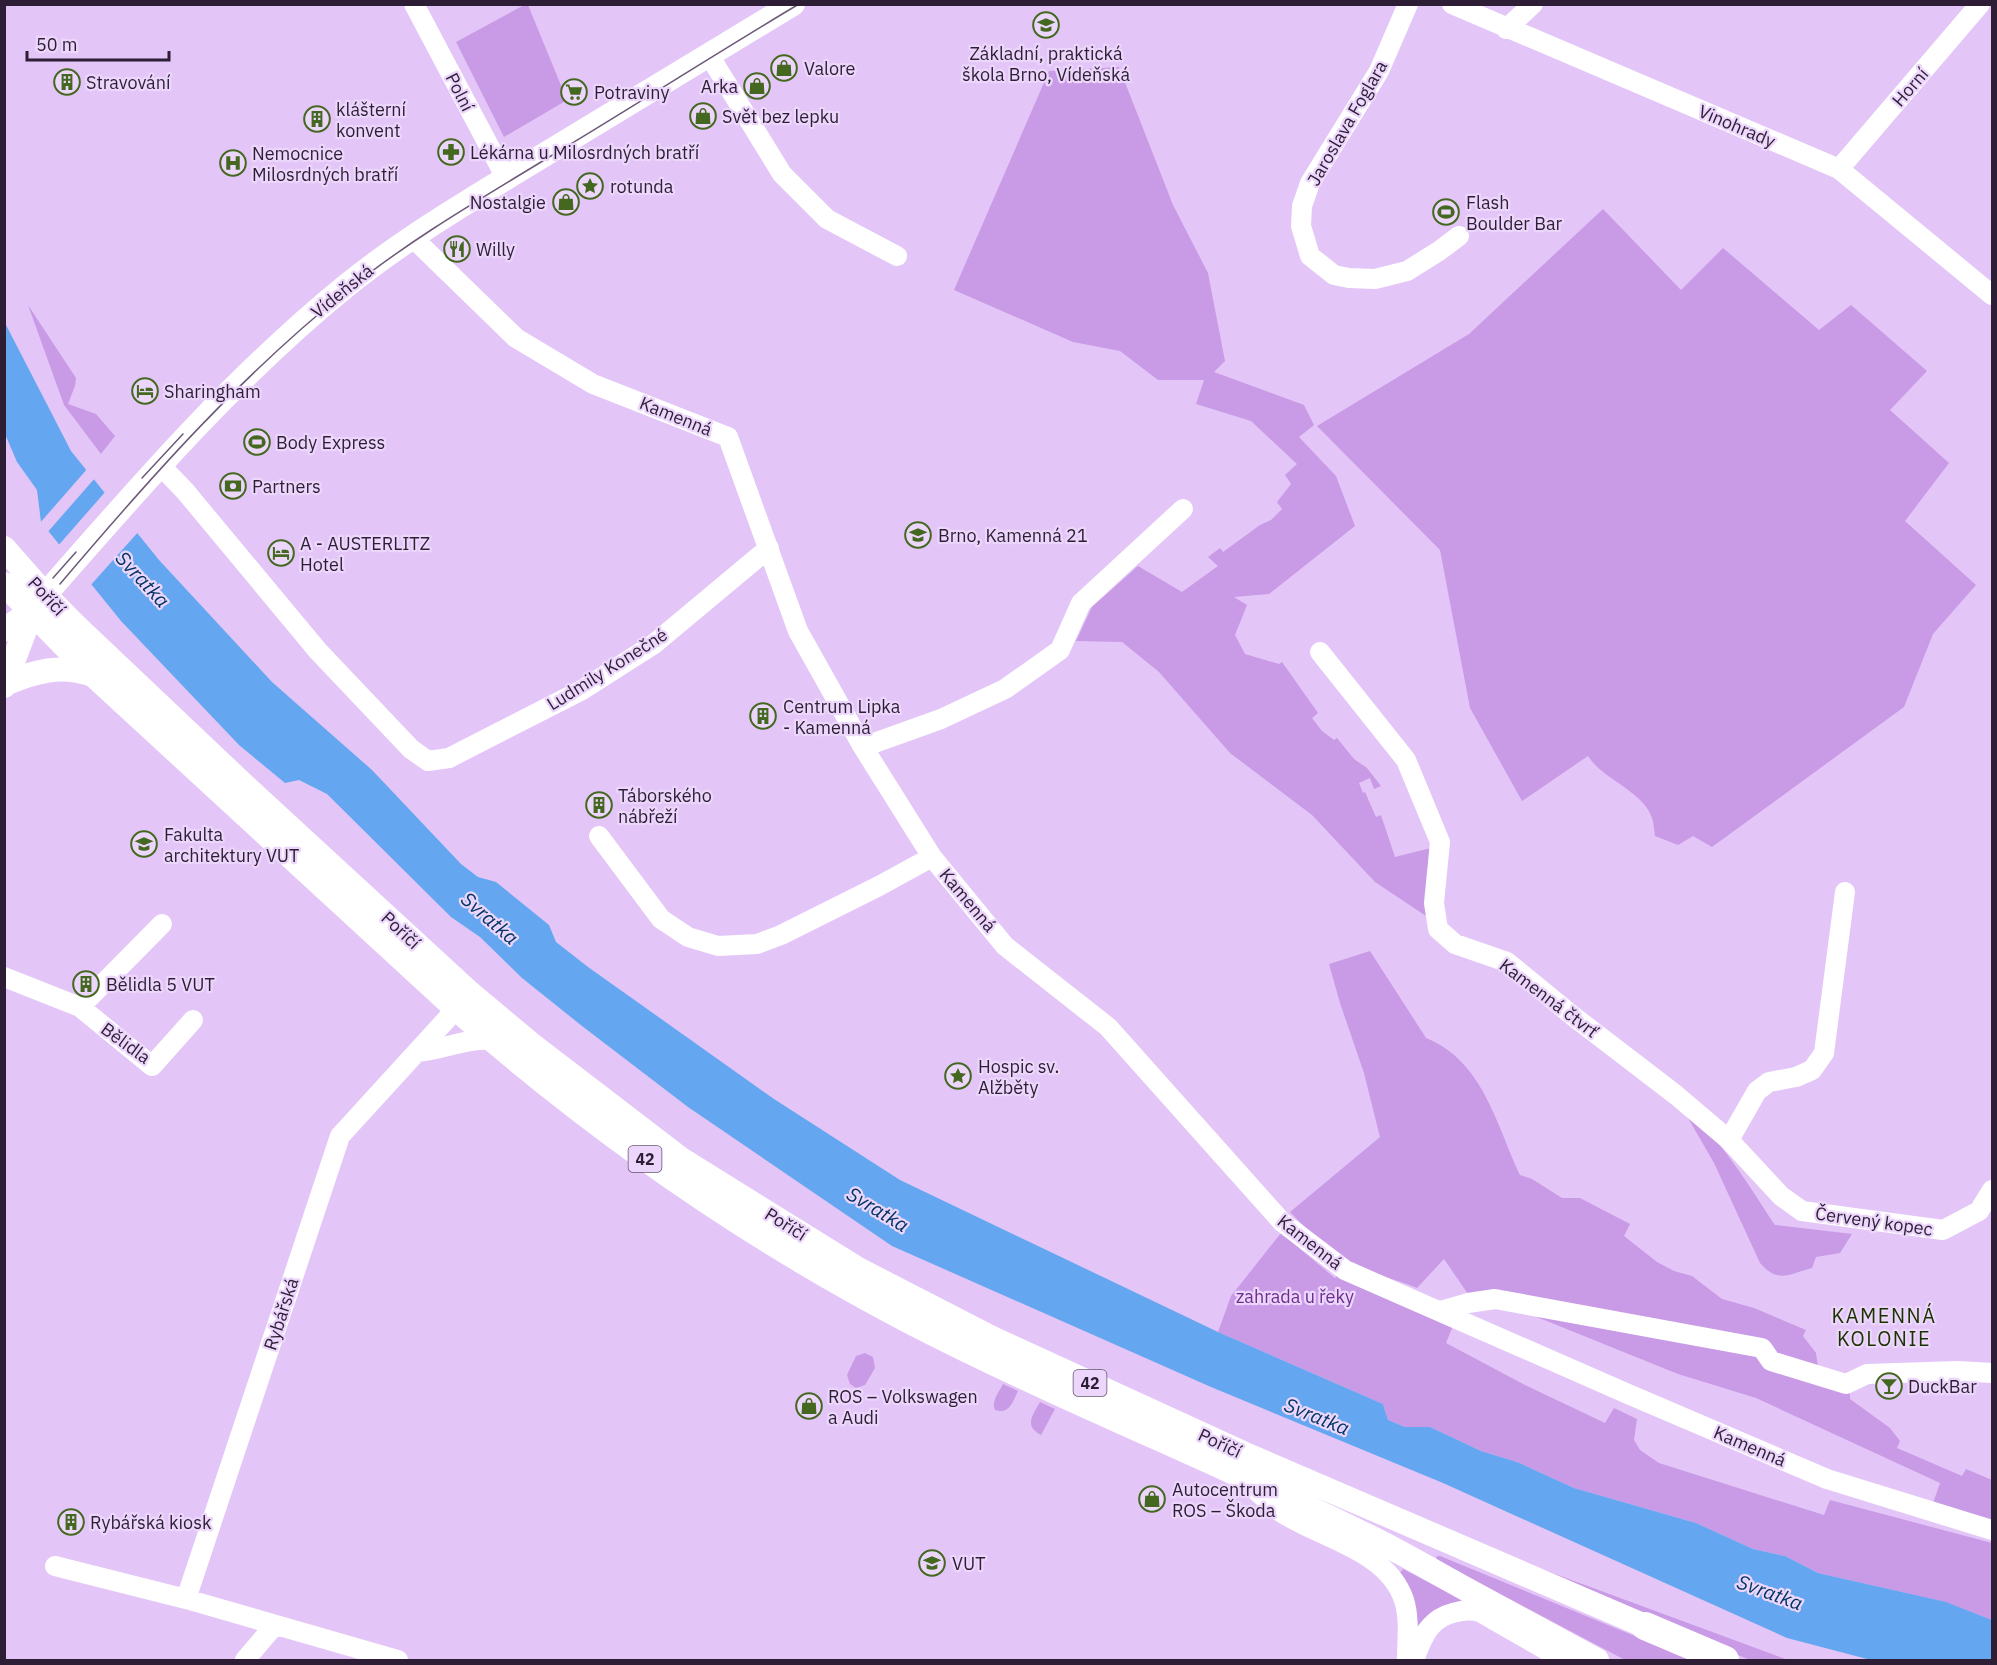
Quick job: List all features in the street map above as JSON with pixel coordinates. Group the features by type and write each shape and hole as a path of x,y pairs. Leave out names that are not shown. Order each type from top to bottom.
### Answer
{"highway":[{"name":"Poříčí","path":"1645,1626 1725,1660"}],"main road":[{"name":"Vídeňská","path":"35,606 201,420 285,338 348,285 412,237 793,4"},
{"name":"Poříčí","path":"4,548 35,606 93,675 456,1009 591,1119 668,1176 757,1234 908,1321 1032,1383 1366,1534 1597,1660"},
{"name":"Poříčí","path":"4,584 35,606 246,787 470,993 531,1044 681,1159 858,1269 992,1338 1265,1463 1645,1626"},
{"path":"4,630 35,606"},
{"path":"5,685 35,606"},
{"path":"5,685 28,674 51,669 74,670 93,675"}],"street":[{"name":"Polní","path":"414,4 506,178"},
{"name":"Jaroslava Foglara","path":"1408,4 1379,71 1310,183 1302,206 1301,226 1310,256 1334,275 1349,278 1375,279 1407,271 1459,236"},
{"name":"Vinohrady","path":"1452,4 1506,29 1839,169 1992,295"},
{"path":"1506,29 1533,4"},
{"name":"Horní","path":"1839,169 1980,4"},
{"path":"709,55 782,174 827,219 897,256"},
{"name":"Kamenná","path":"412,237 516,338 593,384 728,437 798,631 863,747 932,857 1005,946 1108,1027 1282,1222 1345,1270 1827,1479 1992,1530"},
{"name":"Ludmily Konečné","path":"160,465 185,491 318,651 411,749 428,761 449,758 582,690 654,644 769,548"},
{"path":"863,747 941,719 1005,689 1060,650 1081,603 1182,509"},
{"name":"Kamenná čtvrť","path":"1320,652 1406,760 1440,842 1434,903 1438,929 1455,944 1507,962 1573,1016 1677,1095"},
{"path":"599,836 661,919 688,937 718,946 757,944 781,935 932,857"},
{"path":"1729,1140 1757,1091 1769,1082 1796,1077 1812,1070 1824,1053 1845,892"},
{"path":"80,1007 162,924"},
{"name":"Bělidla","path":"4,977 80,1007 152,1066 194,1020"},
{"name":"Rybářská","path":"186,1599 340,1136 456,1009"},
{"path":"417,1052 432,1051 479,1039 492,1040"},
{"name":"Červený kopec","path":"1677,1095 1729,1140 1781,1196 1802,1211 1942,1230 1979,1211 1992,1190"},
{"path":"1440,1311 1468,1302 1495,1299 1762,1348 1771,1361 1846,1384 1867,1374 1958,1371 1992,1373"},
{"name":"Poříčí","path":"1240,1477 1280,1511 1358,1551 1382,1568 1399,1589 1404,1601 1407,1616 1407,1660"},
{"path":"55,1566 186,1599 398,1660"},
{"path":"1414,1660 1431,1625 1441,1618 1469,1609 1480,1612 1553,1654 1577,1660"},
{"path":"245,1660 274,1626"}],"green space":[{"path":"526,4 567,100 504,137 456,42"},
{"path":"1119,67 1173,205 1208,273 1225,361 1214,372 1304,405 1314,425 1299,437 1336,476 1355,526 1269,594 1234,597 1247,605 1235,635 1245,654 1279,664 1282,662 1318,713 1312,718 1322,731 1334,740 1337,738 1354,759 1367,768 1381,786 1374,789 1370,778 1359,783 1376,817 1381,815 1395,857 1435,847 1429,918 1375,882 1312,815 1230,753 1159,672 1122,642 1076,641 1092,607 1138,566 1182,592 1218,566 1208,557 1220,548 1223,552 1260,525 1271,520 1282,509 1277,502 1291,484 1285,475 1297,464 1251,421 1196,404 1204,380 1158,380 1120,351 1073,342 954,290 1049,71"},
{"path":"1603,209 1681,290 1723,248 1819,330 1851,305 1927,371 1890,410 1949,463 1905,521 1976,585 1933,634 1904,707 1712,847 1693,836 1678,845 1655,836 1653,820 1640,800 1603,772 1588,756 1522,801 1470,708 1440,550 1317,426 1469,334"},
{"path":"28,305 76,378 68,404 96,414 115,436 101,454 64,405"},
{"path":"1370,951 1426,1038 1445,1048 1474,1078 1495,1115 1520,1175 1532,1179 1562,1198 1580,1198 1630,1224 1624,1236 1657,1262 1674,1271 1692,1276 1722,1299 1754,1308 1806,1330 1803,1336 1816,1353 1821,1387 1850,1389 1850,1399 1890,1428 1900,1441 1897,1448 1962,1476 1966,1469 1992,1480 1992,1523 1933,1503 1940,1483 1756,1398 1678,1374 1527,1313 1468,1294 1444,1259 1417,1288 1354,1264 1324,1244 1306,1228 1290,1212 1380,1137 1364,1073 1329,964"},
{"path":"1684,1111 1696,1119 1721,1146 1775,1225 1852,1234 1840,1253 1816,1257 1812,1268 1790,1275 1778,1275 1766,1269 1760,1263 1714,1163"},
{"name":"zahrada u řeky","path":"1281,1233 1335,1278 1338,1275 1453,1326 1446,1343 1525,1385 1605,1423 1614,1408 1637,1419 1634,1440 1640,1450 1659,1463 1824,1515 1830,1500 1992,1543 1992,1620 1945,1602 1818,1573 1785,1556 1753,1549 1696,1523 1574,1488 1517,1462 1481,1451 1430,1427 1405,1427 1388,1420 1383,1404 1218,1332 1231,1296"},
{"path":"865,1353 873,1357 875,1368 865,1385 856,1388 850,1384 847,1375 856,1356"},
{"path":"1003,1384 1018,1391 1007,1409 995,1410 994,1403"},
{"path":"1040,1402 1055,1409 1041,1435 1031,1424 1032,1416"},
{"path":"1431,1528 1788,1660 1750,1660"},
{"path":"1437,1556 1693,1660 1625,1660 1438,1561"},
{"path":"1403,1569 1461,1601 1426,1618 1417,1626 1412,1598 1400,1573"}],"water":[{"name":"Svratka","path":"4,321 71,451 159,560 272,682 372,770 461,864 478,877 496,882 549,925 556,942 588,967 774,1099 900,1180 1218,1332 1383,1404 1388,1420 1405,1427 1430,1427 1481,1451 1517,1462 1574,1488 1696,1523 1753,1549 1785,1556 1818,1573 1946,1602 1992,1620 1992,1660 1871,1660 1787,1638 1443,1483 1211,1387 892,1246 688,1107 522,978 480,937 451,917 327,794 299,780 285,783 239,745 121,621 41,522 37,490 17,462 5,434"}],"pier":[{"path":"88,468 95,478 46,534 39,524"},
{"path":"106,491 140,530 89,587 57,547"}],"tram line":[{"path":"60,584 197,429 309,322 374,269 454,215 799,4"},
{"path":"142,478 183,434"},
{"path":"53,578 76,552"}],"place":[{"name":"Základní, praktická škola Brno, Vídeňská","path":"1046,25"},
{"name":"Valore","path":"784,68"},
{"name":"Stravování","path":"67,82"},
{"name":"Arka","path":"757,86"},
{"name":"Potraviny","path":"574,92"},
{"name":"Svět bez lepku","path":"703,116"},
{"name":"klášterní konvent","path":"317,119"},
{"name":"Lékárna u Milosrdných bratří","path":"451,152"},
{"name":"Nemocnice Milosrdných bratří","path":"233,163"},
{"name":"rotunda","path":"590,186"},
{"name":"Nostalgie","path":"566,202"},
{"name":"Flash Boulder Bar","path":"1446,212"},
{"name":"Willy","path":"457,249"},
{"name":"Sharingham","path":"145,391"},
{"name":"Body Express","path":"257,442"},
{"name":"Partners","path":"233,486"},
{"name":"Brno, Kamenná 21","path":"918,535"},
{"name":"A - AUSTERLITZ Hotel","path":"281,553"},
{"name":"Centrum Lipka - Kamenná","path":"763,716"},
{"name":"Táborského nábřeží","path":"599,805"},
{"name":"Fakulta architektury VUT","path":"144,844"},
{"name":"Bělidla 5 VUT","path":"86,984"},
{"name":"Hospic sv. Alžběty","path":"958,1076"},
{"name":"DuckBar","path":"1889,1386"},
{"name":"ROS – Volkswagen a Audi","path":"809,1406"},
{"name":"Autocentrum ROS – Škoda","path":"1152,1499"},
{"name":"Rybářská kiosk","path":"71,1522"},
{"name":"VUT","path":"932,1563"}],"district":[{"name":"KAMENNÁ KOLONIE","path":"1884,1326"}]}
